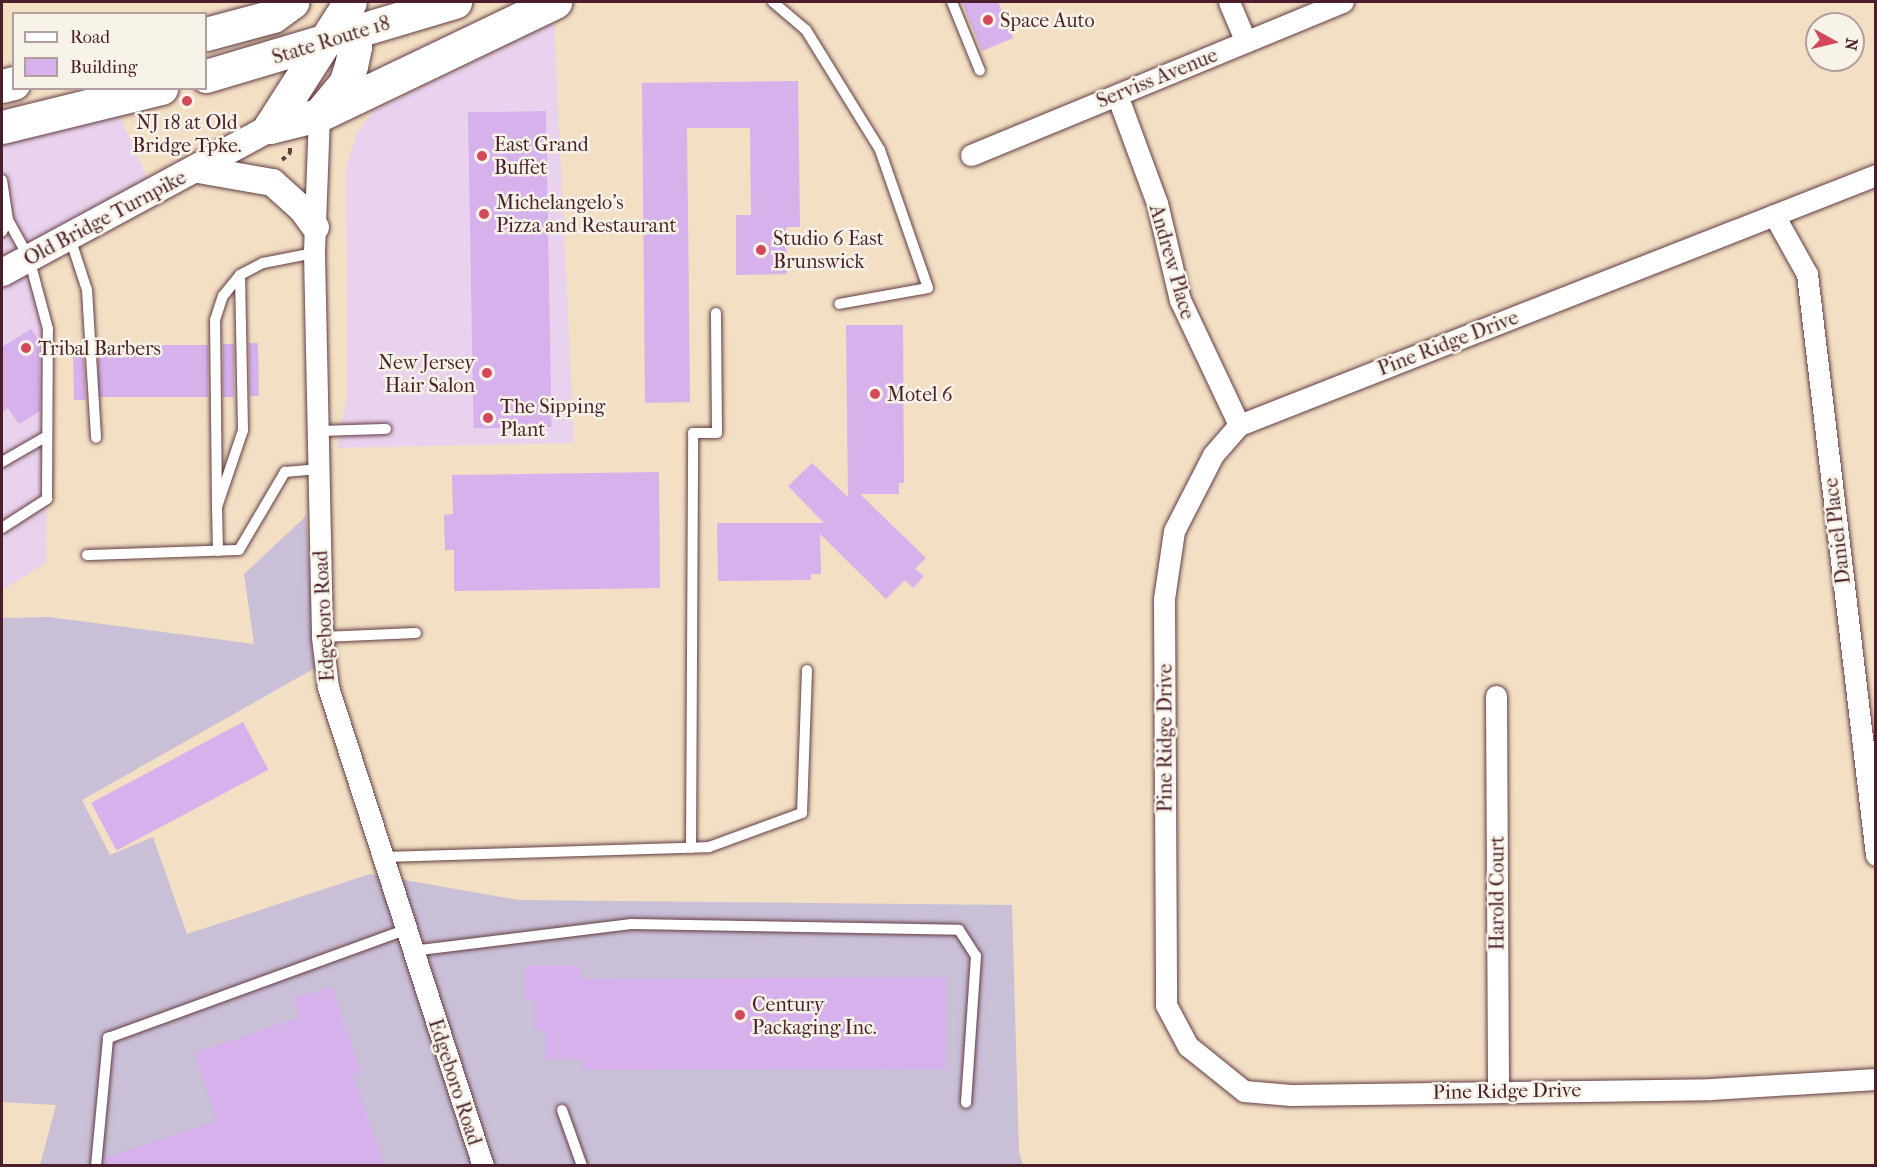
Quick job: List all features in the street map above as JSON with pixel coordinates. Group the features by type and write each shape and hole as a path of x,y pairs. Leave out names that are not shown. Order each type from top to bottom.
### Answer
{"highway":[{"name":"State Route 18","path":"207,34 273,16 292,2"},
{"name":"State Route 18","path":"207,76 339,22 455,2"},
{"path":"280,135 319,114 555,2"},
{"path":"319,114 314,89 339,22"},
{"path":"280,135 339,22"},
{"path":"2,127 153,90"}],"street":[{"path":"1229,2 1245,42"},
{"name":"Serviss Avenue","path":"972,155 1343,2"},
{"name":"Andrew Place","path":"1118,95 1157,203 1180,300 1239,425"},
{"name":"Edgeboro Road","path":"319,114 315,240 322,637 334,712 483,1166"},
{"name":"Old Bridge Turnpike","path":"2,272 198,169 280,135"},
{"path":"198,169 272,182 302,209 315,240"},
{"name":"Pine Ridge Drive","path":"1875,175 1239,425 1213,455 1174,531 1164,599 1166,1005 1188,1046 1244,1091 1291,1095 1498,1090 1711,1089 1875,1078"},
{"name":"Daniel Place","path":"1774,215 1807,274 1875,855"},
{"name":"Harold Court","path":"1497,696 1498,1090"}],"lane":[{"path":"773,2 806,30 880,150 928,288 839,304"},
{"path":"952,2 980,71"},
{"path":"2,180 8,220 29,258 48,329 47,499 2,528"},
{"path":"2,232 8,220"},
{"path":"70,238 87,290 96,438"},
{"path":"218,551 215,320 223,296 240,275 315,240"},
{"path":"217,507 243,430 240,275"},
{"path":"691,848 693,433 717,433 716,313"},
{"path":"317,431 386,429"},
{"path":"2,462 47,436"},
{"path":"87,555 239,550 285,472 318,469"},
{"path":"322,637 416,633"},
{"path":"381,857 710,848 802,813 807,670"},
{"path":"412,951 631,924 959,930 976,956 966,1103"},
{"path":"96,1166 108,1038 405,930"},
{"path":"562,1110 582,1166"}],"path":[{"path":"280,135 290,153 282,160"}],"shaded area":[{"path":"554,21 574,443 337,448 347,396 346,167 357,133 374,111"},
{"path":"113,102 154,193 29,258 48,329 46,563 2,590 2,127"},
{"path":"306,516 315,668 82,800 110,855 153,837 187,934 370,874 519,900 1012,905 1019,1152 1023,1165 40,1165 56,1105 2,1102 2,618 49,617 254,644 244,574"}],"building":[{"name":"Space Auto","path":"962,2 998,2 1013,38 982,51"},
{"name":"Studio 6 East Brunswick","path":"798,81 800,227 786,227 787,274 736,275 736,215 751,215 750,128 687,128 690,402 645,403 642,83"},
{"path":"546,111 552,427 474,428 468,112"},
{"name":"Motel 6","path":"846,325 903,325 904,483 899,483 899,494 860,494 926,558 915,569 924,576 913,588 905,580 886,599 820,534 821,574 811,574 811,580 718,581 717,523 824,523 788,486 812,463 848,497"},
{"path":"31,329 39,340 40,411 19,424 8,408 2,412 2,347"},
{"path":"249,343 258,343 259,396 250,396"},
{"path":"223,344 234,344 234,397 223,397"},
{"path":"98,345 208,345 208,397 98,397"},
{"path":"83,347 86,400 74,400 73,348"},
{"path":"659,472 660,588 454,591 454,550 445,550 444,515 453,514 452,475"},
{"path":"243,722 268,770 116,850 91,803"},
{"name":"Century Packaging Inc.","path":"524,966 581,966 581,979 946,977 946,1069 582,1070 582,1059 545,1059 545,1030 535,1030 535,1000 524,1000"},
{"path":"332,987 361,1073 353,1076 385,1166 104,1166 104,1158 217,1121 195,1053 300,1017 294,998"}],"place":[{"name":"Space Auto","path":"988,20"},
{"name":"NJ 18 at Old Bridge Tpke.","path":"187,101"},
{"name":"East Grand Buffet","path":"482,156"},
{"name":"Michelangelo's Pizza and Restaurant","path":"484,214"},
{"name":"Studio 6 East Brunswick","path":"761,250"},
{"name":"Tribal Barbers","path":"26,348"},
{"name":"New Jersey Hair Salon","path":"487,373"},
{"name":"Motel 6","path":"875,394"},
{"name":"The Sipping Plant","path":"488,418"},
{"name":"Century Packaging Inc.","path":"740,1015"}]}
